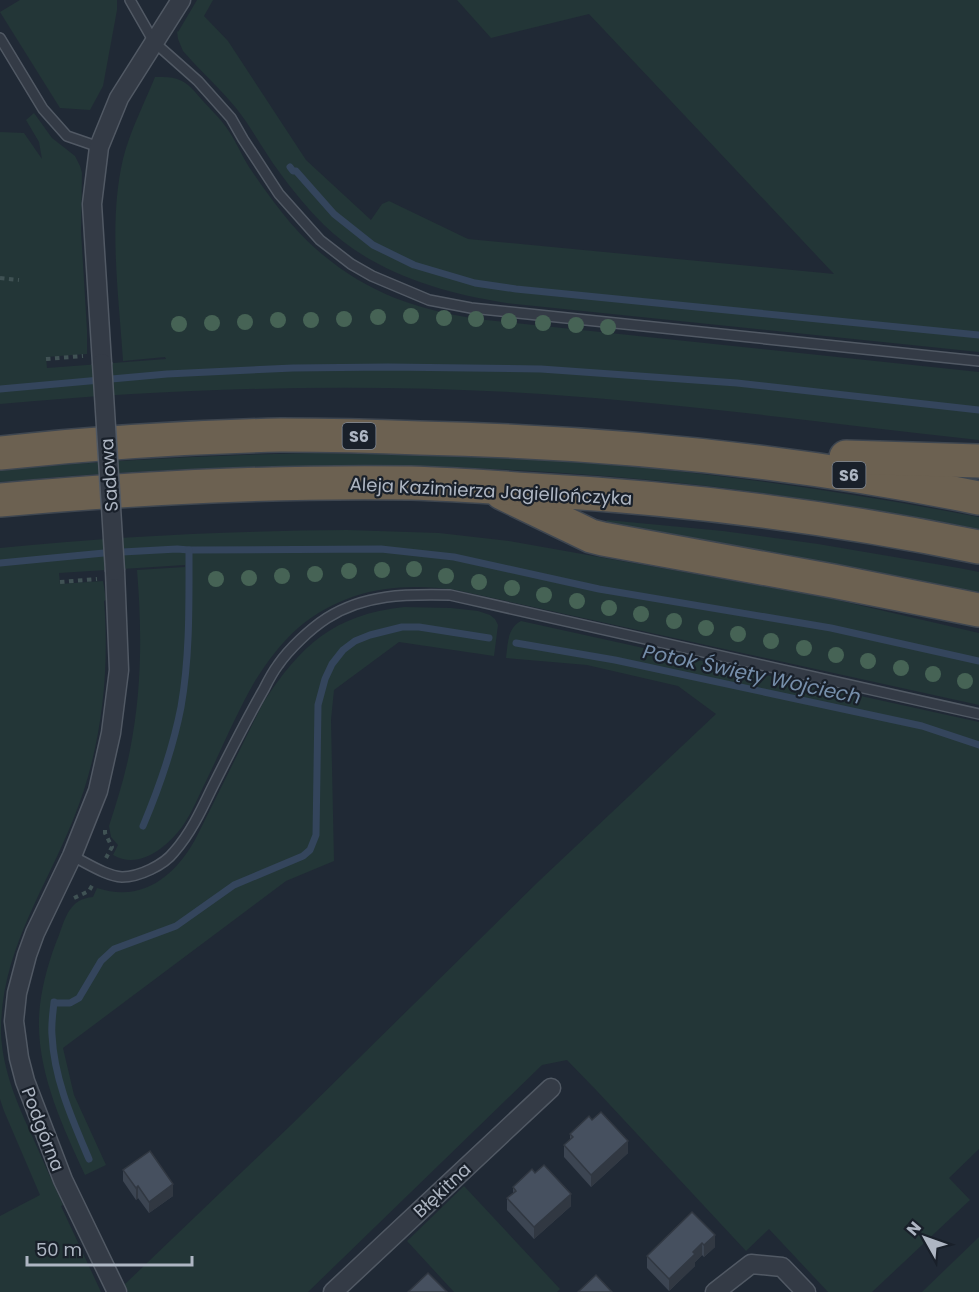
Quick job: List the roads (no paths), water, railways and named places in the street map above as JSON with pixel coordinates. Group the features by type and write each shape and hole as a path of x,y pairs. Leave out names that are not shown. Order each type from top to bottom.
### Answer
{"highway":[{"name":"S6","path":"0,453 146,441 261,436 332,435 513,440 614,446 794,467 884,480 979,498"},
{"path":"718,458 846,457 979,461"},
{"name":"Aleja Kazimierza Jagiellończyka","path":"0,500 97,492 261,484 410,483 565,491 702,504 867,526 979,547"},
{"path":"490,487 591,536 833,580 979,610"}],"street":[{"name":"Sadowa","path":"27,955 35,933 72,856 98,791 111,733 119,670 116,571 92,204 99,147 119,98 181,0"},
{"name":"Podgórna","path":"27,955 17,993 14,1021 25,1082 63,1180 117,1292"},
{"name":"Błękitna","path":"333,1292 550,1088"},
{"path":"715,1292 751,1264 782,1267 806,1292"}],"lane":[{"path":"130,0 154,42 198,81 231,118 279,194 320,240 351,264 372,276 429,300 483,309 979,360"},
{"path":"0,38 43,109 67,136 99,147"},
{"path":"72,856 121,877 147,872 173,854 197,818 248,716 278,664 306,634 327,618 357,603 378,597 414,594 450,596 979,714"}],"waterway":[{"path":"290,167 334,214 373,245 414,265 475,283 979,335"},
{"path":"0,389 167,374 293,368 541,369 737,383 979,410"},
{"path":"0,563 177,549 381,549 454,557 599,589 831,628 979,661"},
{"path":"143,826 165,768 181,707 189,610 189,550"},
{"name":"Potok Święty Wojciech","path":"57,1003 70,1003 79,998 101,961 114,949 176,926 234,885 303,856 310,850 316,835 318,705 325,679 332,664 343,650 355,641 370,635 402,627 419,627 489,638"},
{"name":"Potok Święty Wojciech","path":"516,643 615,660 922,726 979,745"},
{"path":"54,1002 52,1031 56,1067 76,1129 89,1159"}]}
